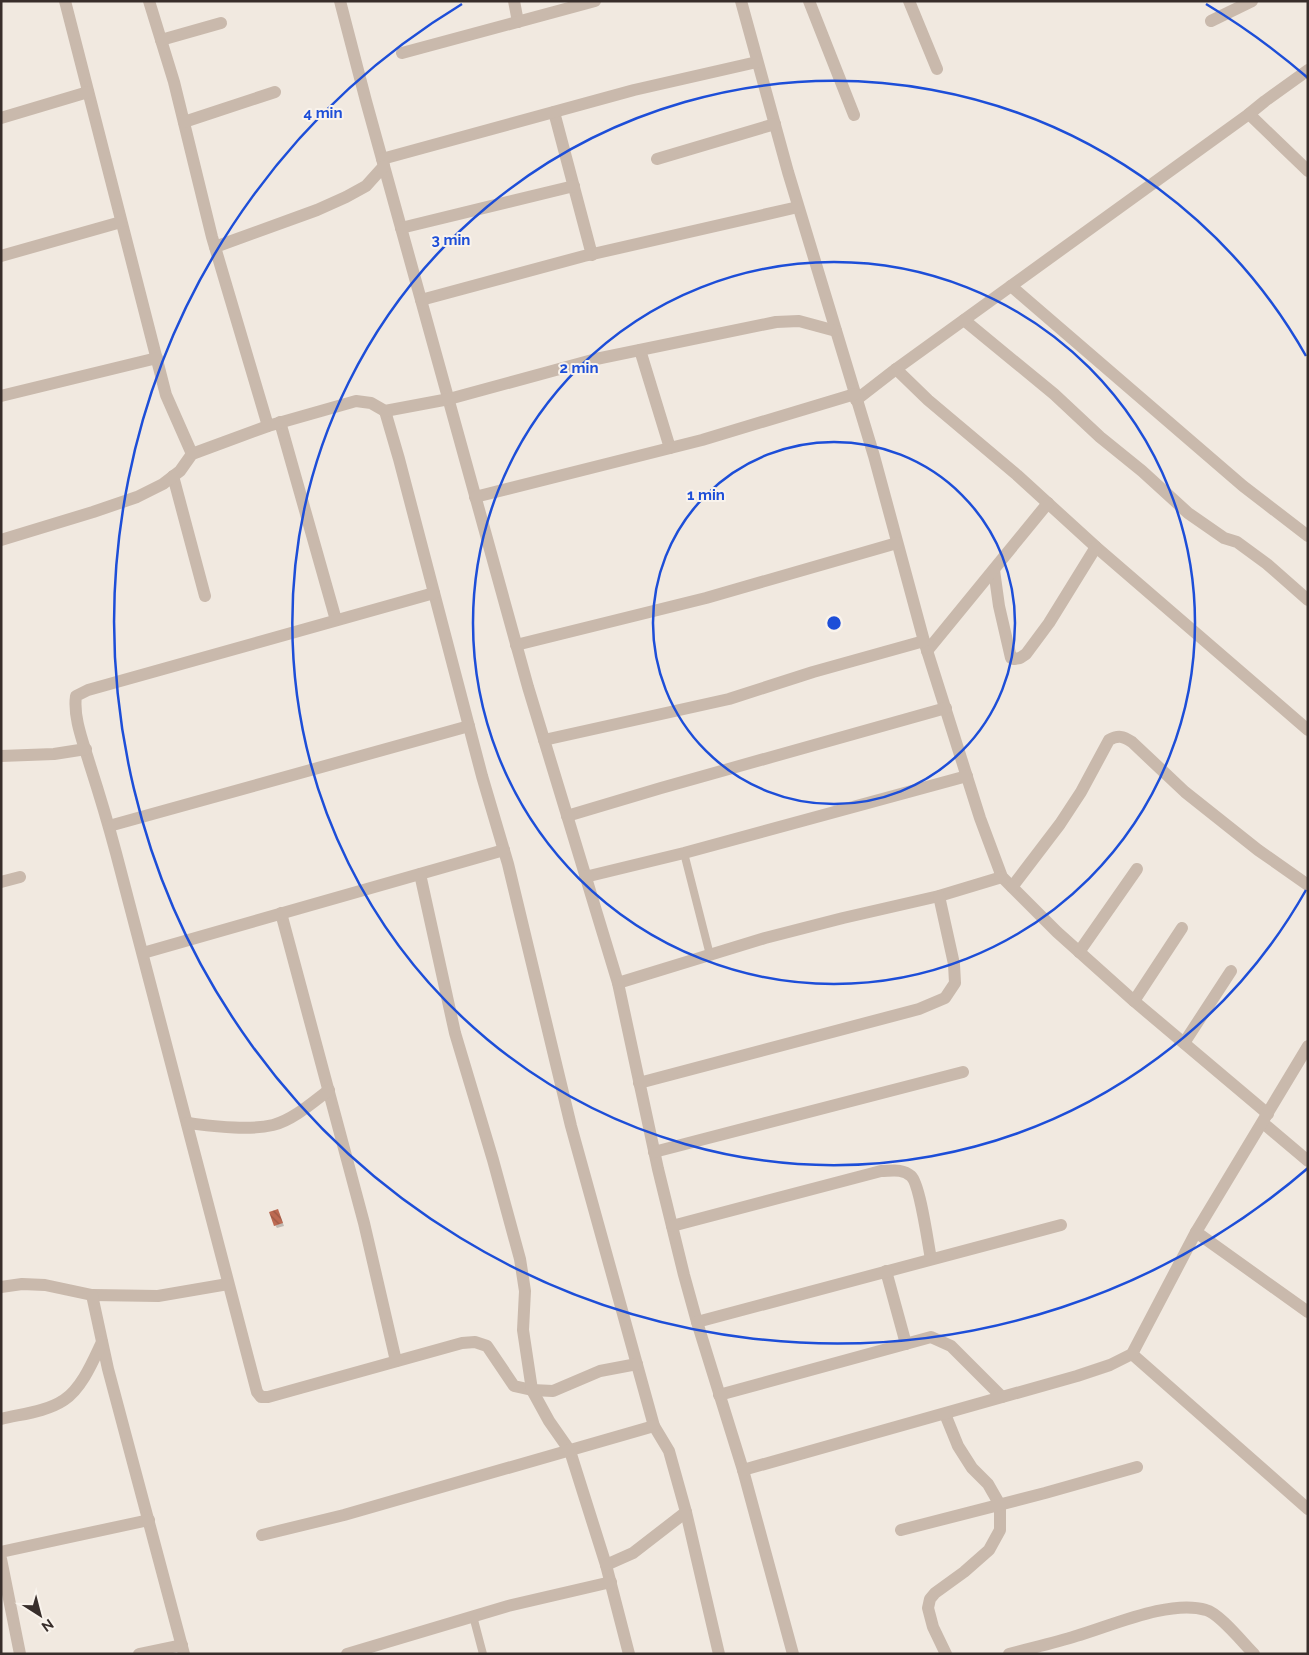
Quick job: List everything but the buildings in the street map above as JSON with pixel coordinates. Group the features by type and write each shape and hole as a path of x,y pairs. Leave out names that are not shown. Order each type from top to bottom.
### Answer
{"street":[{"path":"65,1 166,395 192,454"},
{"path":"149,1 174,82 215,247 274,424 336,620"},
{"path":"340,1 516,645 618,983 654,1152 697,1322 743,1470 793,1654"},
{"path":"514,1 518,22"},
{"path":"402,53 595,1"},
{"path":"741,1 798,207 856,397 925,646 1002,877 1079,952 1184,1043 1265,1118 1308,1161"},
{"path":"809,1 854,116"},
{"path":"909,1 937,69"},
{"path":"1212,21 1252,1"},
{"path":"162,40 221,23"},
{"path":"215,247 346,198 366,186 383,163 634,90 757,62"},
{"path":"475,497 670,448 856,397 1308,70"},
{"path":"1,118 88,92"},
{"path":"184,122 275,92"},
{"path":"554,112 592,254"},
{"path":"1249,114 1308,172"},
{"path":"657,158 775,124"},
{"path":"401,228 574,186"},
{"path":"421,300 592,254 798,207"},
{"path":"1,256 121,222"},
{"path":"1011,286 1243,486 1308,536"},
{"path":"964,320 1054,394 1188,513 1224,538 1237,542 1267,564 1308,600"},
{"path":"1,540 137,497 163,484 180,471 192,454 274,424 356,401 371,403 385,411 449,399 596,359 776,322 799,321 836,331"},
{"path":"640,350 670,448"},
{"path":"1,396 157,358"},
{"path":"896,369 928,400 1048,503 1096,548 1308,730"},
{"path":"385,411 504,850 571,1126 654,1426 669,1452 686,1512 719,1654"},
{"path":"173,476 205,596"},
{"path":"544,740 729,699 813,672 925,646 994,570 1048,503"},
{"path":"516,645 706,598 897,543"},
{"path":"994,570 999,606 1011,658 1014,660 1026,654 1049,623 1096,548"},
{"path":"434,593 88,690 76,696 75,707 86,749 143,953 257,1392 261,1397 268,1397 462,1343 475,1342 488,1346 514,1386 532,1390 553,1391 600,1371 637,1364"},
{"path":"567,816 670,785 946,708"},
{"path":"108,826 469,726"},
{"path":"1012,887 1060,824 1081,792 1109,740 1116,736 1124,737 1132,742 1192,798 1258,850 1308,885"},
{"path":"1,756 54,754 86,749"},
{"path":"586,877 684,853 967,776"},
{"path":"143,953 504,850"},
{"path":"1079,952 1137,869"},
{"path":"420,874 455,1033 520,1259 525,1290 523,1330 532,1390 570,1451 611,1582 629,1654"},
{"path":"1,882 20,877"},
{"path":"618,983 842,918 938,896 1002,877"},
{"path":"639,1084 920,1008 945,998 955,983 954,964 938,896"},
{"path":"281,913 364,1224 396,1361"},
{"path":"1134,1001 1182,928"},
{"path":"1184,1043 1231,971"},
{"path":"743,1470 1002,1398 1110,1365 1132,1354 1196,1232 1308,1046"},
{"path":"654,1152 963,1072"},
{"path":"187,1123 216,1126 274,1125 298,1113 329,1090"},
{"path":"672,1226 881,1171 901,1170 912,1176 918,1188 931,1259"},
{"path":"697,1322 1061,1225"},
{"path":"1196,1232 1308,1312"},
{"path":"886,1271 906,1344"},
{"path":"1,1287 22,1284 46,1285 92,1295 158,1296 228,1284"},
{"path":"92,1295 102,1342 183,1649 139,1654"},
{"path":"719,1395 931,1338 951,1346 1002,1398"},
{"path":"1,1419 41,1410 64,1400 86,1376 102,1342"},
{"path":"1132,1354 1308,1509"},
{"path":"945,1414 958,1446 972,1468 988,1484 1000,1505 1000,1530 989,1550 964,1572 935,1593 930,1600 928,1608 946,1654"},
{"path":"262,1535 344,1514 654,1426"},
{"path":"902,1530 1000,1505 1137,1466"},
{"path":"606,1565 633,1553 686,1512"},
{"path":"1,1552 149,1520"},
{"path":"1,1559 20,1654"},
{"path":"347,1654 508,1606 611,1582"},
{"path":"1009,1654 1076,1636 1152,1612 1194,1608 1208,1610 1222,1621 1254,1654"}],"lane":[{"path":"684,853 710,955"},
{"path":"473,1616 483,1654"}]}
